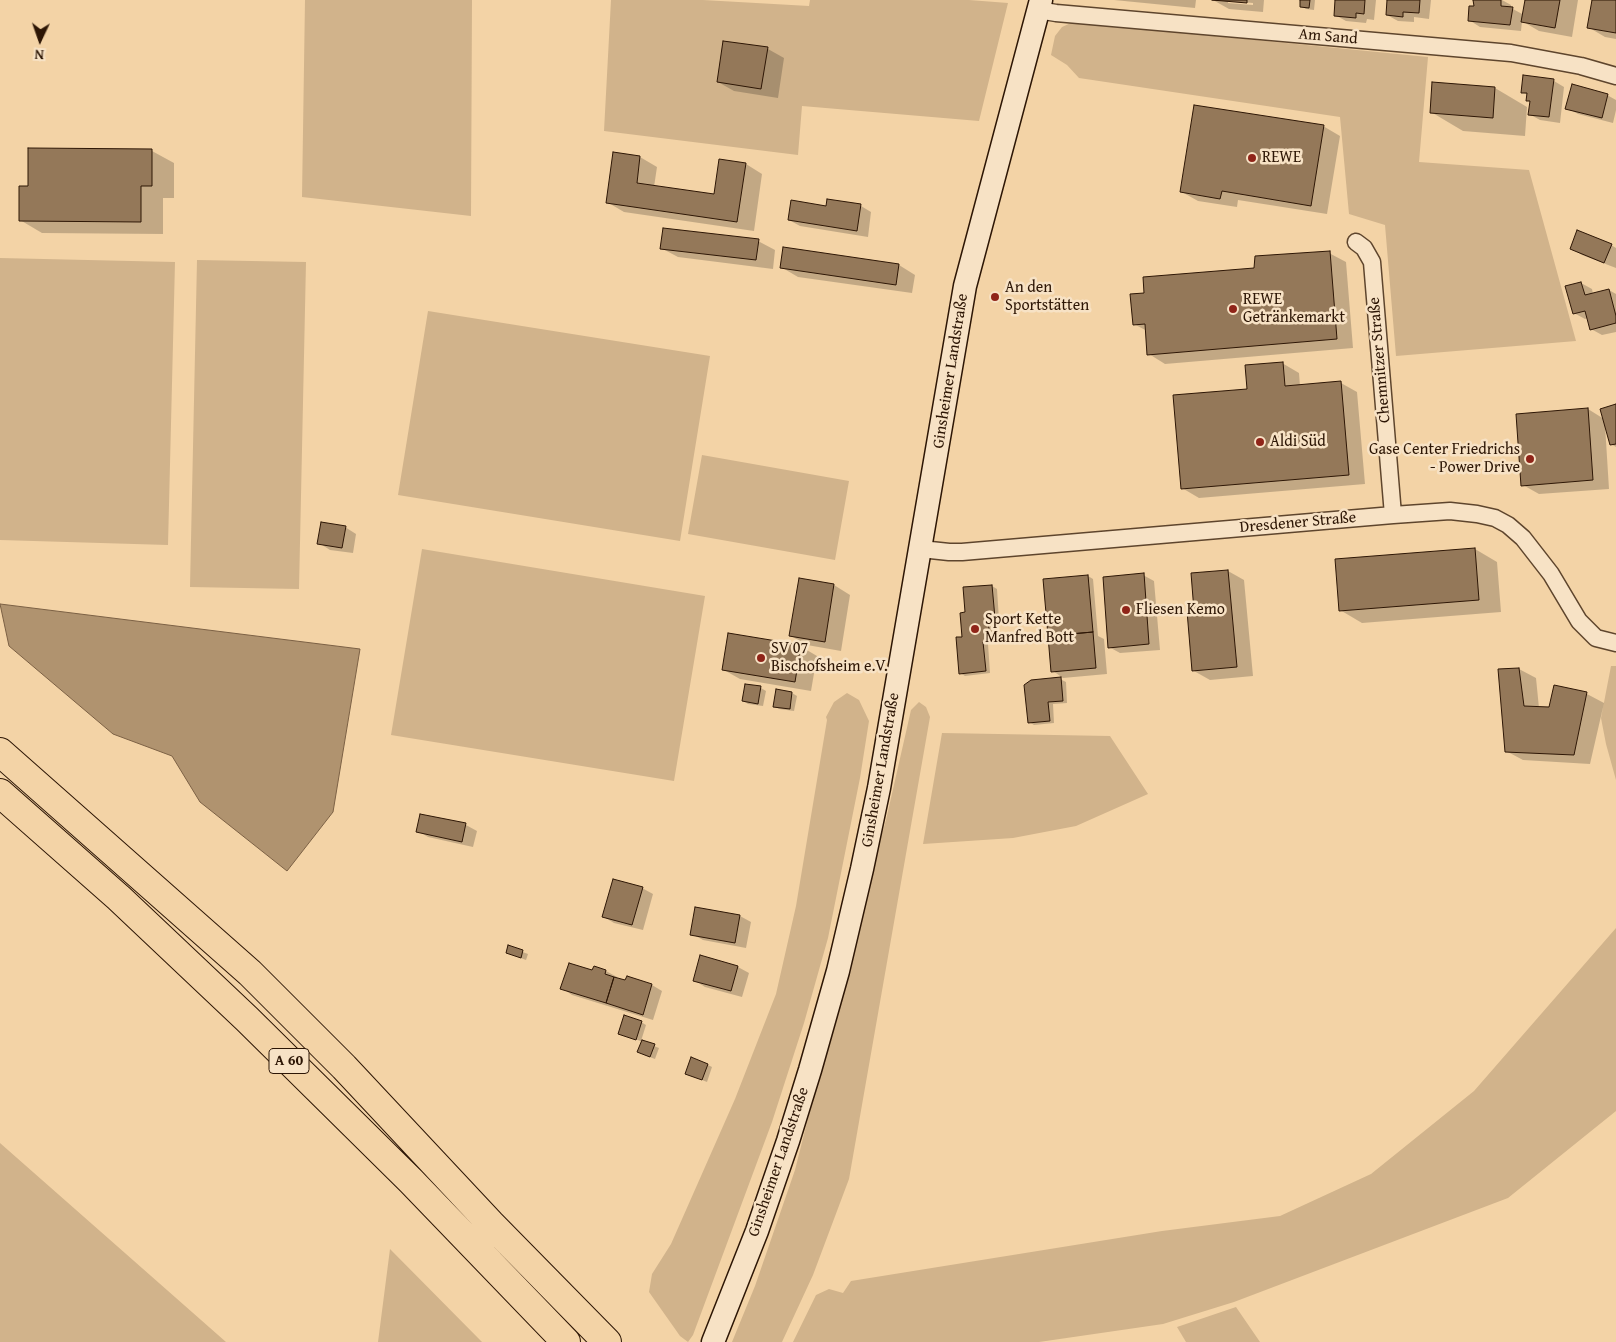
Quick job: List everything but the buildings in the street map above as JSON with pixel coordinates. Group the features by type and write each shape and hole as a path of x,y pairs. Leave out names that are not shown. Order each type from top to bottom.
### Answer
{"highway":[{"name":"A 60","path":"0,752 250,973 344,1067 491,1224 607,1342"},
{"name":"A 60","path":"0,793 120,898 247,1018 411,1181 566,1342"},
{"name":"A 60","path":"491,1224 565,1284 629,1342"}],"main road":[{"name":"Ginsheimer Landstraße","path":"715,1338 757,1231 788,1141 838,971 879,788 965,286 1040,5"}],"street":[{"name":"Am Sand","path":"1040,5 1056,13 1511,53 1581,66 1616,76"},
{"name":"Chemnitzer Straße","path":"1356,242 1364,248 1372,262 1393,515"},
{"name":"Dresdener Straße","path":"921,549 962,552 1393,515 1450,512 1477,514 1495,518 1508,525 1523,538 1551,574 1579,621 1596,638 1616,643"}],"shaded area":[{"path":"305,0 472,0 471,216 302,197"},
{"path":"611,0 703,0 809,6 810,0 969,0 1008,3 979,121 802,106 798,155 604,131"},
{"path":"1073,22 1428,57 1419,162 1529,170 1576,341 1396,356 1385,225 1349,214 1340,117 1079,78 1067,65 1051,55 1055,36 1062,27"},
{"path":"0,258 175,262 168,545 0,540"},
{"path":"197,260 306,262 299,589 190,587"},
{"path":"428,311 710,356 680,541 398,495"},
{"path":"702,455 849,481 835,560 688,534"},
{"path":"422,549 705,596 674,781 391,735"},
{"path":"0,604 360,649 333,812 287,871 200,802 172,756 113,734 9,646"},
{"path":"1611,666 1616,666 1616,780 1601,718"},
{"path":"847,693 859,700 869,721 860,778 828,938 804,1023 772,1122 693,1335 688,1342 680,1336 649,1292 652,1274 671,1244 735,1099 776,994 796,906 826,717 834,702"},
{"path":"919,702 926,707 930,717 849,1179 813,1275 782,1342 732,1342 755,1286 795,1170 863,899 886,820 911,710"},
{"path":"942,733 1110,736 1148,794 1076,826 1013,838 923,844"},
{"path":"1616,928 1616,1111 1508,1198 1234,1302 1163,1324 1039,1342 793,1342 816,1295 829,1289 843,1293 851,1281 1162,1231 1280,1216 1371,1174 1474,1091"},
{"path":"0,1143 226,1342 0,1342"},
{"path":"390,1249 482,1342 378,1342"},
{"path":"1236,1307 1260,1342 1186,1342 1177,1327"}],"place":[{"name":"REWE","path":"1252,158"},
{"name":"An den Sportstätten","path":"995,297"},
{"name":"REWE Getränkemarkt","path":"1233,309"},
{"name":"Aldi Süd","path":"1260,442"},
{"name":"Gase Center Friedrichs - Power Drive","path":"1530,459"},
{"name":"Fliesen Kemo","path":"1126,610"},
{"name":"Sport Kette Manfred Bott","path":"975,629"},
{"name":"SV 07 Bischofsheim e.V.","path":"761,658"}]}
